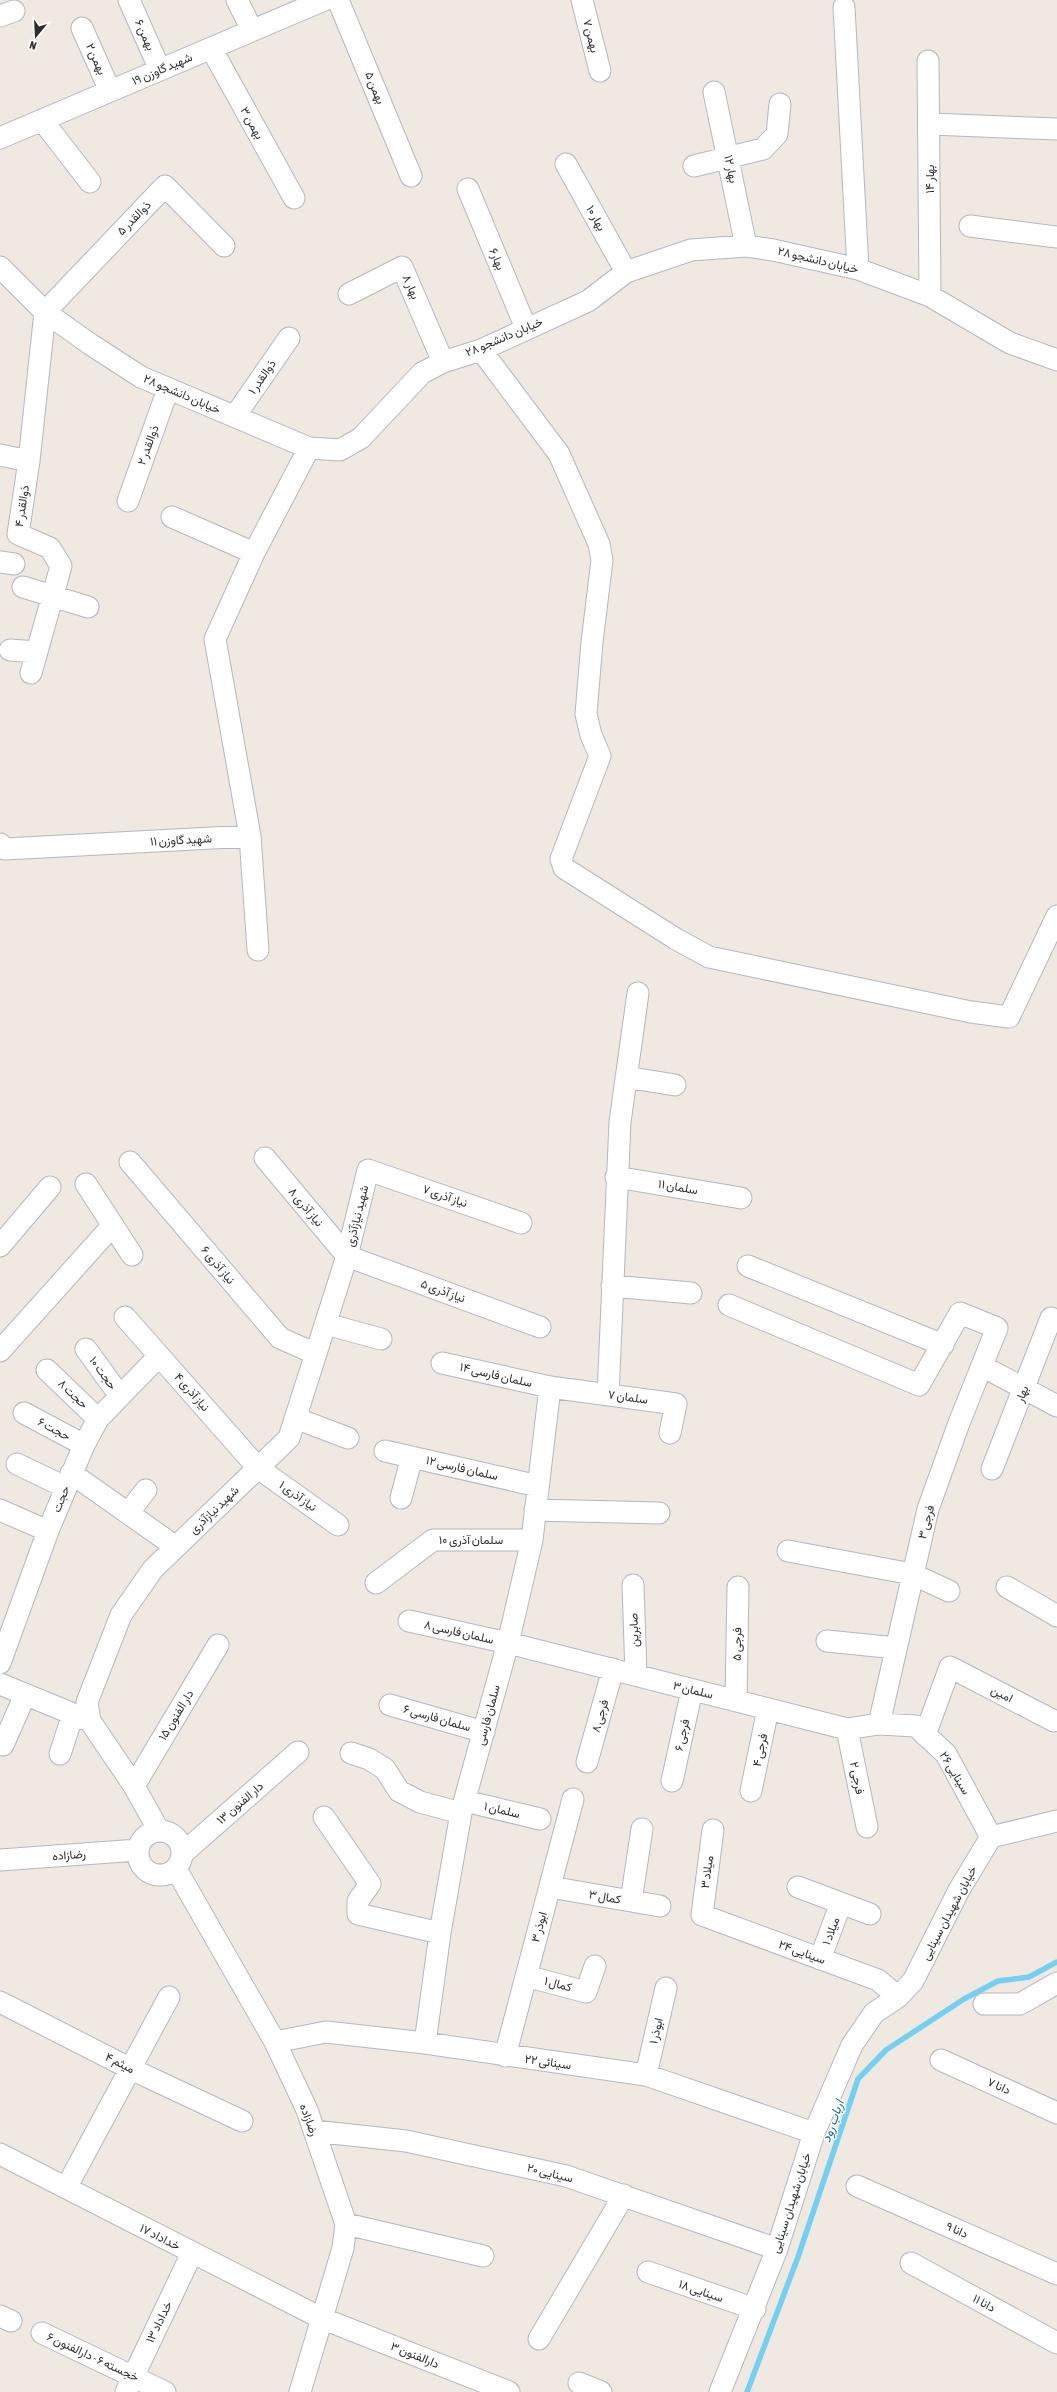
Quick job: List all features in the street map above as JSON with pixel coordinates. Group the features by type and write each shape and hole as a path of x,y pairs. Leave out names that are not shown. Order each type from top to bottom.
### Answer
{"street":[{"name":"بهمن ۶","path":"129,0 160,70"},
{"path":"237,0 252,30"},
{"name":"شهید گاوزن ۱۹","path":"0,138 324,0"},
{"name":"بهمن ۵","path":"338,0 411,176"},
{"name":"بهمن ۷","path":"582,0 600,71"},
{"path":"844,7 858,269"},
{"name":"بهمن ۲","path":"82,28 110,91"},
{"name":"بهمن ۳","path":"211,48 294,198"},
{"name":"بهار ۱۴","path":"928,61 930,124 930,296"},
{"name":"بهار ۱۲","path":"714,92 746,246"},
{"path":"694,166 728,156 763,149 777,134 780,104"},
{"path":"42,120 90,182"},
{"path":"930,124 1057,129"},
{"name":"بهار ۱۰","path":"566,164 626,272"},
{"name":"ذوالقدر ۵","path":"45,312 165,186 224,246"},
{"name":"بهار۶","path":"468,189 526,328"},
{"path":"970,226 1057,237"},
{"name":"خیابان دانشجو ۲۸","path":"0,266 45,312 134,373 168,389 309,448 340,450 361,438 422,373 443,362 481,350 526,328 588,301 626,272 691,250 746,246 773,250 858,269 930,296 1010,343 1057,360"},
{"name":"بهار ۸","path":"349,294 402,267 443,362"},
{"name":"ذوالقدر ۴","path":"31,673 61,566 50,548 18,534 29,461 45,312"},
{"name":"ذوالقدر ۱","path":"235,416 289,338"},
{"path":"481,350 559,454 599,544 602,560 592,642 586,714 591,735 600,756 560,859 564,868 676,939 709,957 971,1012 1009,1017 1057,916"},
{"name":"ذوالقدر ۲","path":"128,501 168,389"},
{"path":"258,950 250,836 215,639 254,553 309,448"},
{"path":"0,455 29,461"},
{"path":"172,517 254,553"},
{"path":"23,587 88,608"},
{"path":"10,650 37,652"},
{"name":"شهید گاوزن ۱۱","path":"0,844 5,849 250,836"},
{"path":"608,1395 616,1177 620,1122 638,993"},
{"path":"626,1078 675,1085"},
{"name":"نیاز آذری ۸","path":"265,1158 347,1256"},
{"name":"نیاز آذری ۶","path":"130,1162 280,1338 316,1354"},
{"name":"شهید نیازآذری","path":"159,1832 134,1786 82,1718 87,1702 121,1615 153,1569 289,1438 347,1256 368,1170"},
{"name":"نیاز آذری ۷","path":"368,1170 521,1223"},
{"name":"سلمان ۱۱","path":"616,1177 741,1198"},
{"path":"86,1184 132,1255"},
{"path":"0,1246 50,1187"},
{"path":"0,1351 113,1225"},
{"name":"نیاز آذری ۵","path":"347,1256 540,1327"},
{"path":"729,1305 919,1385 942,1345 748,1266"},
{"path":"612,1286 691,1292"},
{"name":"فرجی ۳","path":"879,1724 928,1509 997,1328 960,1313 942,1345"},
{"name":"نیاز آذری ۴","path":"125,1317 258,1468"},
{"name":"بهار","path":"992,1469 1051,1318"},
{"path":"326,1324 381,1339"},
{"name":"حجت ۱۰","path":"86,1349 120,1396"},
{"name":"حجت","path":"0,1664 48,1531 68,1480 84,1445 98,1419 159,1356"},
{"name":"سلمان فارسی ۱۴","path":"442,1363 550,1387"},
{"path":"982,1366 1057,1406"},
{"name":"حجت ۸","path":"47,1370 98,1419"},
{"name":"سلمان ۷","path":"550,1387 676,1404 670,1433"},
{"name":"سلمان فارسی","path":"425,2044 440,1933 463,1807 508,1643 532,1540 550,1387"},
{"name":"حجت ۶","path":"24,1413 84,1445"},
{"path":"295,1418 348,1438"},
{"name":"سلمان فارسی ۱۲","path":"385,1450 538,1486"},
{"path":"401,1498 412,1457"},
{"path":"17,1464 68,1480 128,1513 176,1547"},
{"name":"نیاز آذری ۱","path":"258,1468 338,1525"},
{"path":"128,1513 146,1490"},
{"path":"0,1510 48,1531"},
{"path":"535,1510 659,1513"},
{"name":"سلمان آذری ۱۰","path":"376,1583 433,1540 532,1540"},
{"path":"788,1551 912,1574 949,1591"},
{"name":"صابرین","path":"633,1586 636,1675"},
{"name":"فرجی ۵","path":"736,1700 738,1587"},
{"path":"1007,1587 1057,1616"},
{"name":"سلمان فارسی ۸","path":"409,1621 508,1643"},
{"path":"826,1641 896,1648"},
{"name":"سلمان ۳","path":"508,1643 847,1728 879,1724"},
{"name":"دار الفنون ۱۵","path":"134,1786 218,1645"},
{"name":"امین","path":"925,1735 950,1668 1054,1721"},
{"name":"فرجی ۸","path":"587,1762 613,1669"},
{"path":"0,1684 82,1718 60,1754"},
{"name":"فرجی ۶","path":"672,1781 692,1690"},
{"path":"3,1745 25,1695"},
{"name":"سلمان فارسی ۶","path":"390,1704 484,1732"},
{"name":"فرجی ۴","path":"751,1791 768,1708"},
{"name":"سینایی ۲۶","path":"879,1724 916,1726 946,1754 991,1837"},
{"name":"فرجی ۲","path":"847,1728 867,1827"},
{"name":"دار الفنون ۱۳","path":"179,1861 298,1752"},
{"name":"سلمان ۱","path":"351,1753 369,1759 385,1769 399,1791 420,1802 540,1819"},
{"name":"ابوذر ۳","path":"506,2056 573,1799"},
{"path":"324,1818 370,1884 358,1901 358,1914 440,1933"},
{"path":"991,1837 1057,1821"},
{"path":"631,1901 642,1829"},
{"name":"میلاد ۳","path":"702,1915 713,1830"},
{"path":"159,1832 168,1833 176,1837 180,1845 179,1861 168,1874 159,1875 150,1873 143,1867 138,1859 138,1850 145,1837 159,1832"},
{"name":"خیابان شهیدان سینایی","path":"720,2392 777,2249 814,2132 852,2045 874,2013 898,1997 913,1981 959,1890 991,1837"},
{"name":"رضازاده","path":"0,1860 138,1850"},
{"name":"رضازاده","path":"179,1861 275,2042 307,2110 346,2224 343,2248 300,2392"},
{"name":"کمال ۳","path":"550,1887 660,1906"},
{"path":"798,1887 870,1914"},
{"name":"میلاد ۱","path":"820,1959 841,1903"},
{"name":"سینایی ۲۴","path":"702,1915 878,1980 898,1997"},
{"name":"کمال ۱","path":"526,1976 586,1992 595,1966"},
{"path":"984,2004 1020,2004 1055,1987"},
{"name":"ابوذر ۱","path":"646,2075 666,1988"},
{"path":"66,2188 169,1997"},
{"name":"میثم ۴","path":"0,2002 131,2069 242,2121"},
{"name":"سینائی ۲۲","path":"275,2042 326,2032 425,2044 646,2075 814,2132"},
{"name":"دانا ۷","path":"940,2060 1057,2113"},
{"name":"سینایی ۲۰","path":"314,2131 406,2141 453,2150 566,2176 777,2249"},
{"name":"خداداد ۱۷","path":"0,2154 321,2318"},
{"name":"دانا ۹","path":"857,2186 1057,2274"},
{"path":"539,2339 624,2195"},
{"path":"346,2224 483,2256"},
{"name":"خداداد ۱۳","path":"129,2384 192,2253"},
{"name":"دانا ۱۱","path":"911,2263 1057,2343"},
{"name":"سینایی ۱۸","path":"648,2272 754,2309"},
{"name":"دارالفنون ۳","path":"321,2318 509,2392"},
{"name":"خجسته ۶ - دارالفنون ۶","path":"42,2332 129,2384 165,2392"},
{"path":"579,2383 601,2392"}],"waterway":[{"name":"ارباب رود","path":"747,2392 798,2257 858,2079 886,2050 964,1999 998,1981 1029,1977 1057,1962"}]}
